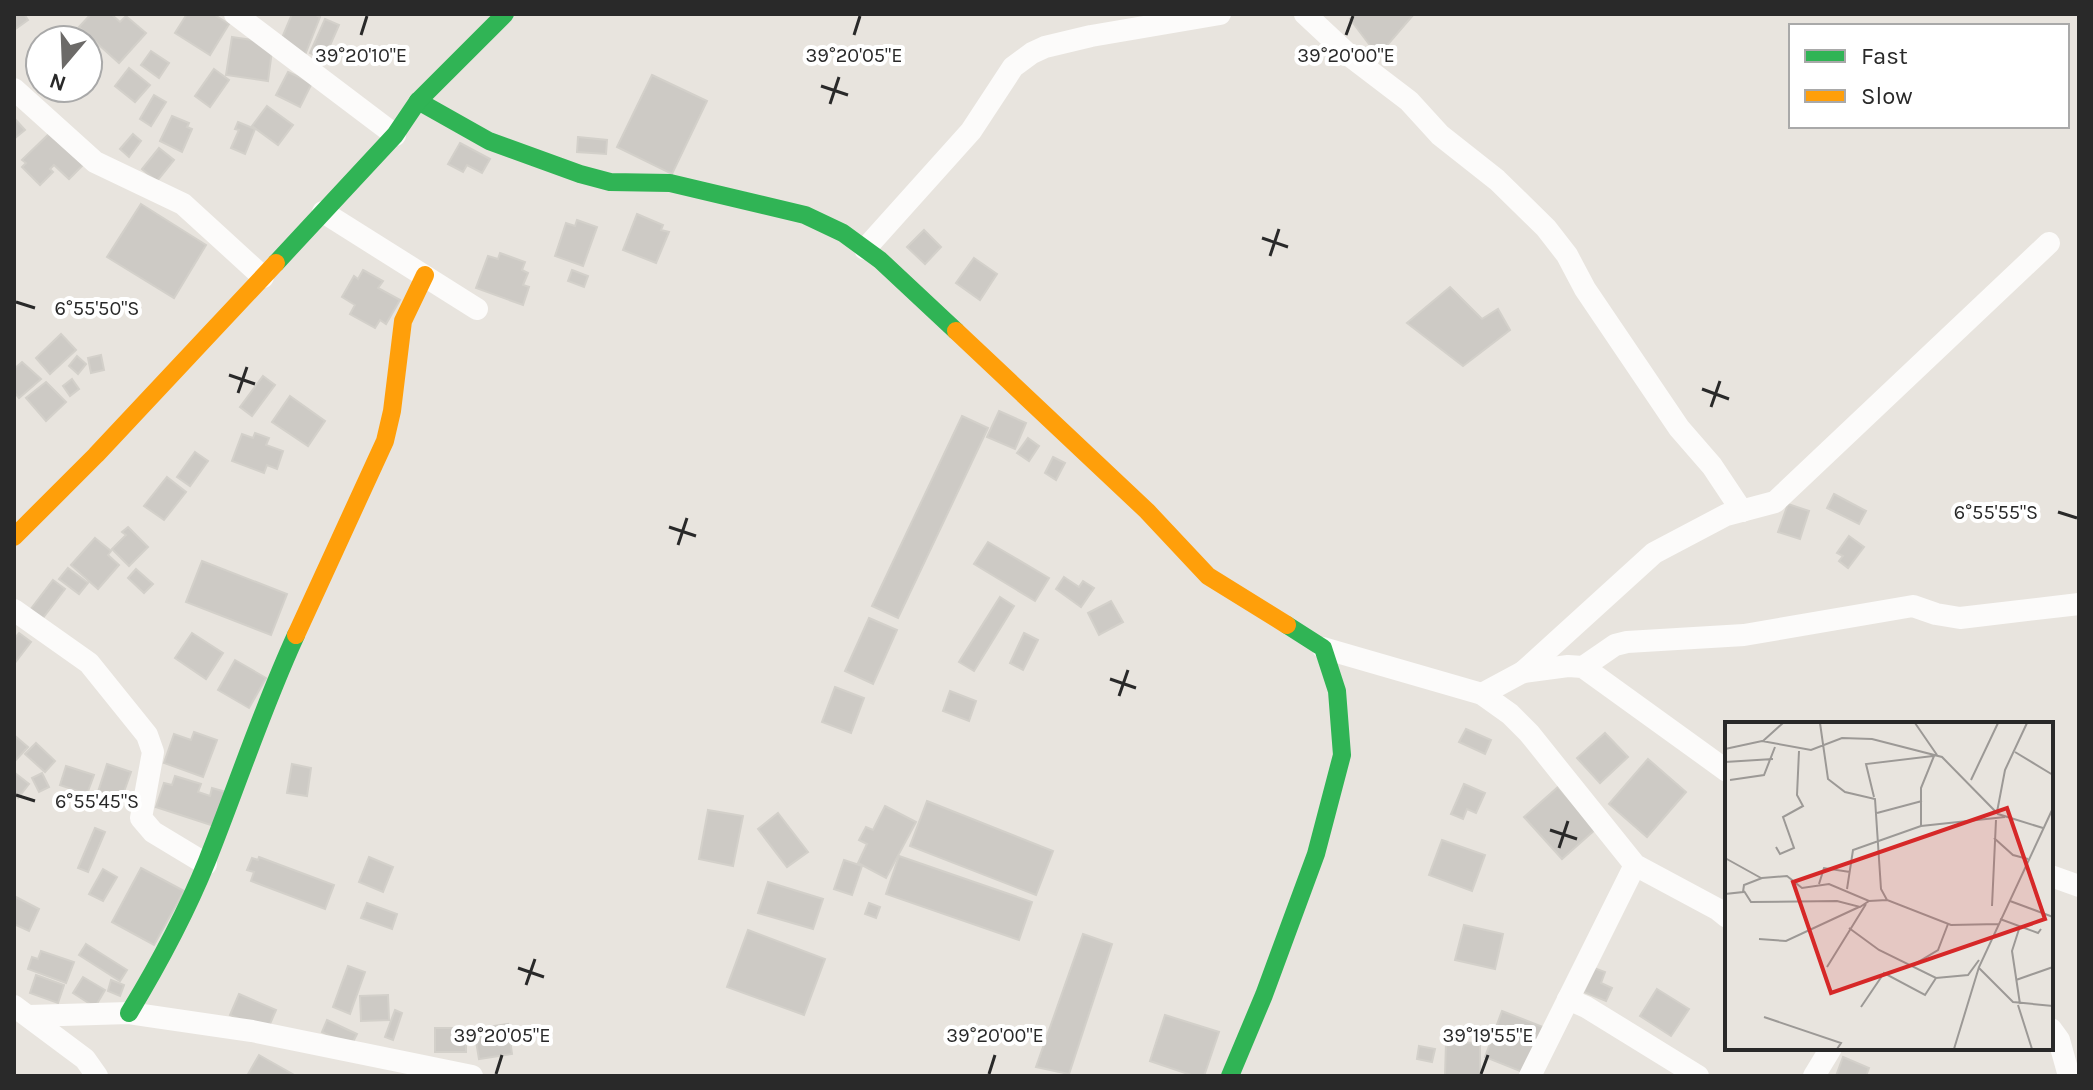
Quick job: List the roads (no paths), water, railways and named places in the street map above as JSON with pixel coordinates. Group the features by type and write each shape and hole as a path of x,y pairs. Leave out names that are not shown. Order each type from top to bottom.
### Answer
{"street":[{"path":"14,537 96,455 395,135 418,101 505,14"},
{"path":"865,249 971,131 1013,67 1032,53 1091,36 1220,14"},
{"path":"1305,14 1350,56 1409,101 1440,135 1497,180 1546,228 1567,255 1585,289 1679,428 1712,466 1742,511"},
{"path":"239,15 395,135"},
{"path":"14,89 95,162 183,204 263,277"},
{"path":"418,101 489,141 580,174 610,182 670,183 805,215 843,233 865,249 1147,511 1208,576 1323,648 1482,694 1510,714 1529,733 1635,865 1725,915"},
{"path":"323,212 477,309"},
{"path":"1482,694 1523,672 1654,553 1726,515 1775,502 2049,243"},
{"path":"129,1013 150,979 206,864 272,687 385,441 392,411 401,327 425,275"},
{"path":"1583,667 1615,645 1627,642 1744,635 1913,606 1960,618 2079,604"},
{"path":"14,610 89,663 147,735 153,752 141,818 153,832 206,864"},
{"path":"1230,1076 1264,995 1316,854 1342,755 1337,691 1323,648"},
{"path":"1523,672 1583,667 1725,770"},
{"path":"1530,1076 1635,865"},
{"path":"2053,877 2079,886"},
{"path":"1568,999 1698,1076"},
{"path":"22,1011 129,1013 252,1031 472,1076"},
{"path":"22,1011 85,1059 97,1076"},
{"path":"2053,1032 2059,1040 2069,1076"},
{"path":"1814,1076 1830,1050"}]}
